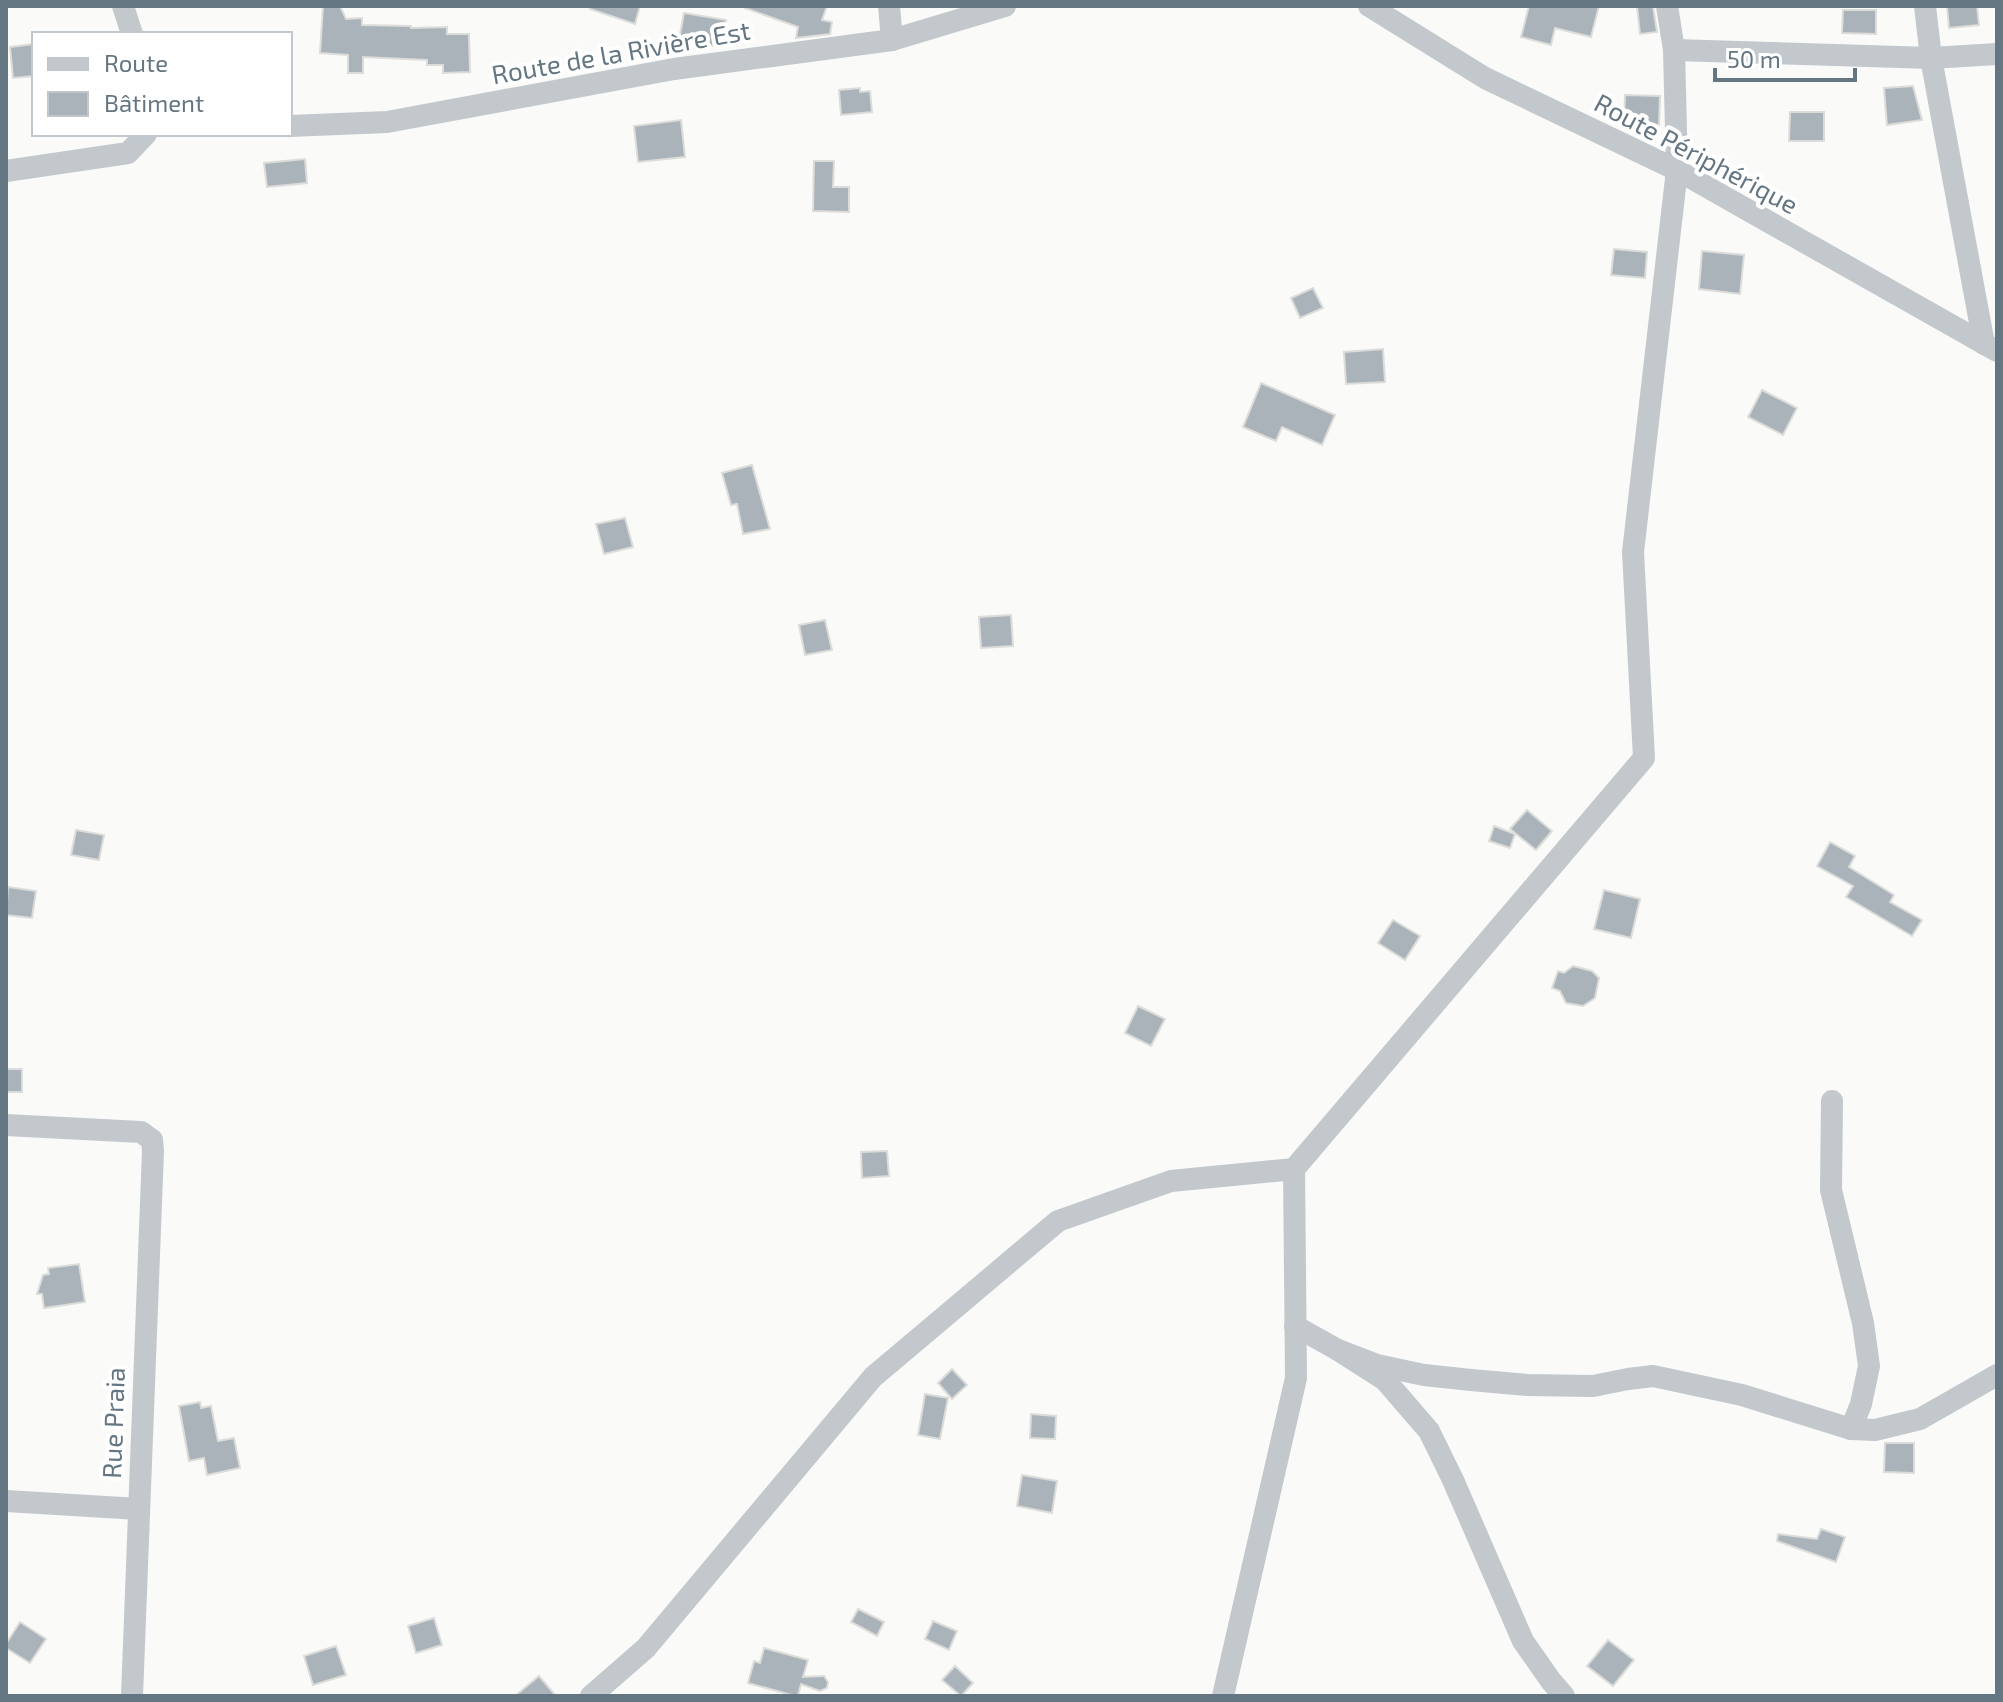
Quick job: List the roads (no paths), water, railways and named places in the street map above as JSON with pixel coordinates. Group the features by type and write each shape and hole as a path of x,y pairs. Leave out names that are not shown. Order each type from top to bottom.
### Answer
{"street":[{"path":"123,6 131,32"},
{"path":"889,6 892,40"},
{"name":"Route de la Rivière Est","path":"292,126 387,122 674,69 892,40 1005,6"},
{"name":"Route Périphérique","path":"1369,6 1485,78 1677,170 1991,348"},
{"path":"1223,1696 1296,1378 1294,1169 1644,758 1633,552 1677,170 1674,50 1667,6"},
{"path":"1925,6 1931,58 1991,348"},
{"path":"1674,50 1931,58 1997,54"},
{"path":"6,171 128,153 144,136"},
{"path":"1832,1101 1831,1190 1863,1323 1869,1366 1861,1404 1851,1429"},
{"name":"Rue Praia","path":"6,1125 141,1132 152,1140 132,1696"},
{"path":"591,1696 646,1648 873,1377 1058,1221 1171,1181 1294,1169"},
{"path":"1295,1326 1385,1380 1429,1431 1523,1641 1564,1696"},
{"path":"1338,1350 1377,1365 1424,1375 1527,1385 1593,1386 1653,1376 1742,1395 1851,1429 1875,1430 1920,1419 1997,1375"},
{"path":"6,1501 139,1509"}]}
